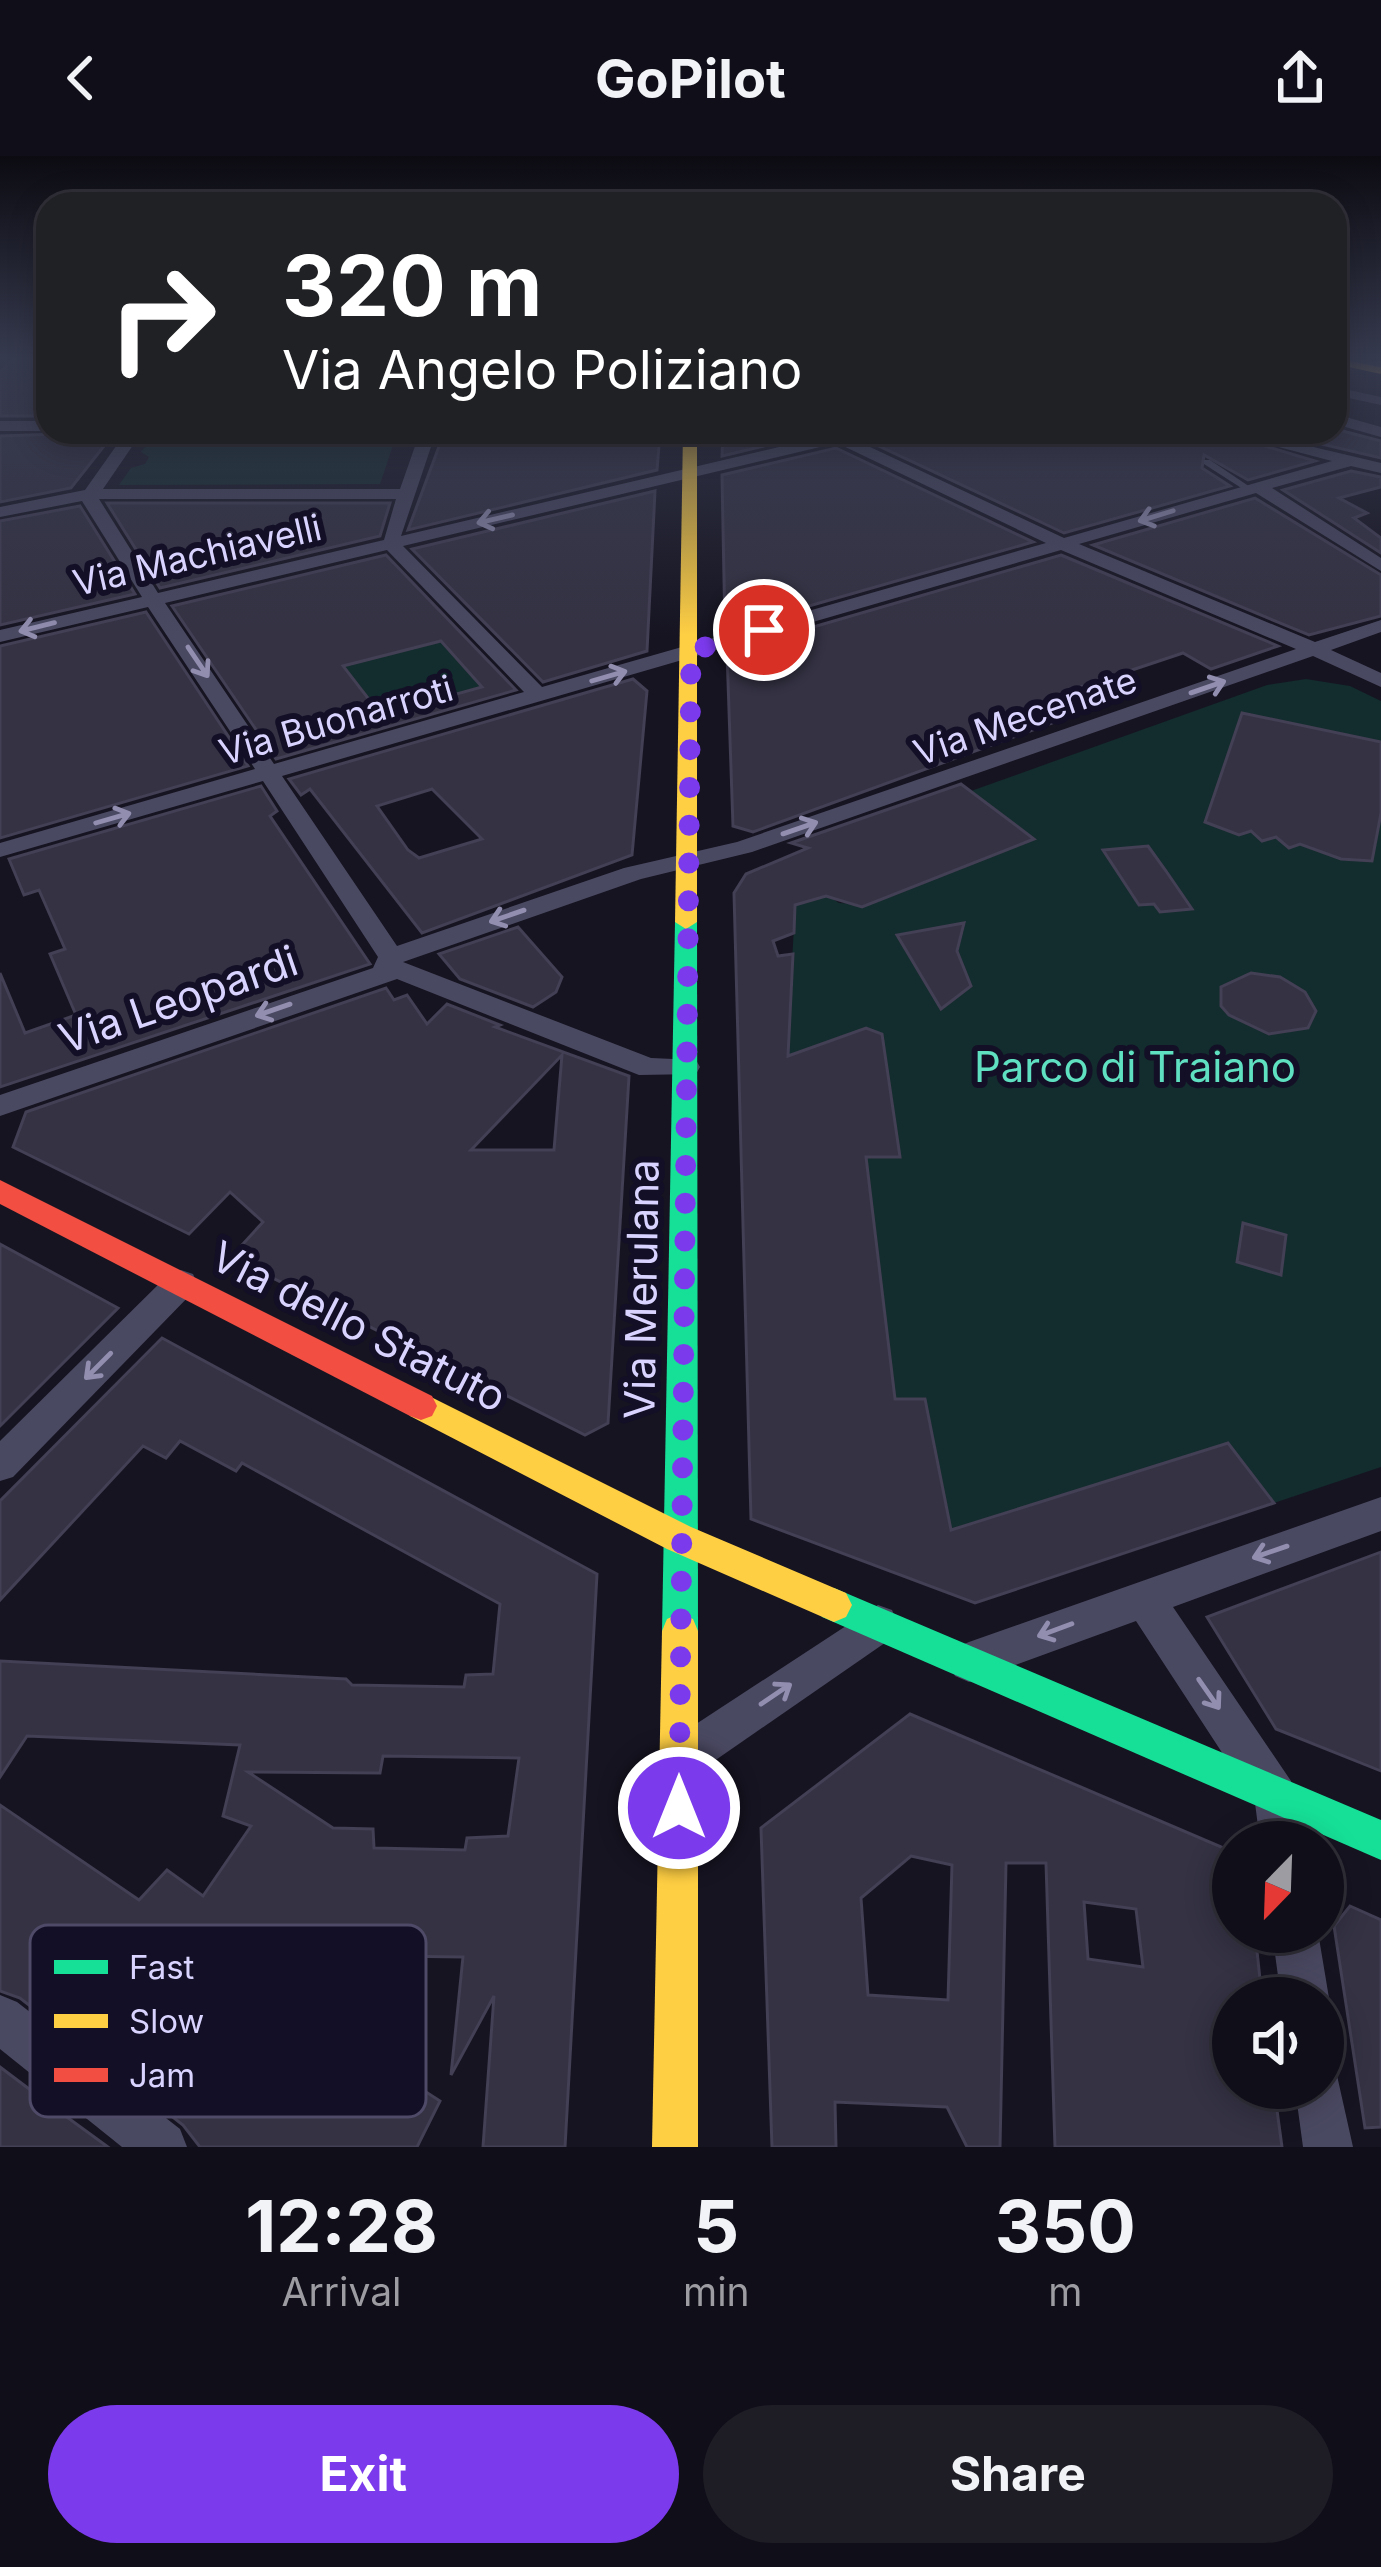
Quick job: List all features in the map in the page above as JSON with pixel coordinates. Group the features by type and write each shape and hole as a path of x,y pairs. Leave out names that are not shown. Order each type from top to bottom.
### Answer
{"main road":[{"name":"Via Merulana","path":"675,2147 690,450"},
{"name":"Via dello Statuto","path":"0,1191 679,1538 1381,1840"}],"street":[{"path":"122,450 91,494 90,505 272,772 387,964 649,1068 686,1067"},
{"path":"422,450 393,543 407,564 539,696"},
{"name":"Via Machiavelli","path":"0,636 791,450"},
{"path":"863,450 948,495 1318,649 1381,681"},
{"path":"1306,450 1381,468"},
{"name":"Via Buonarroti","path":"0,850 1349,460"},
{"path":"1253,487 1381,566"},
{"path":"0,512 91,494 406,494"},
{"name":"Via Mecenate","path":"387,964 617,878 744,848 1381,626"},
{"name":"Via Leopardi","path":"0,1106 387,964"},
{"path":"0,1465 181,1283"},
{"path":"968,1662 1381,1514"},
{"path":"1143,1598 1276,1796 1279,1821"},
{"path":"679,1760 878,1624"},
{"path":"0,2019 30,2043"},
{"path":"1322,2109 1328,2147"},
{"path":"124,2117 162,2147"}],"lane":[{"path":"1207,462 1253,487"}],"green space":[{"path":"391,450 380,484 119,485 131,468 145,464 149,457 141,452"},
{"path":"441,641 482,687 381,715 343,666"},
{"name":"Parco di Traiano","path":"1306,679 1350,686 1381,701 1381,1467 1274,1503 1227,1443 951,1530 925,1400 895,1399 866,1157 900,1156 882,1035 866,1028 773,1061 790,1002 795,905 827,895 839,903 858,904 1033,839 971,791 1267,685"}],"building":[{"path":"0,450 101,450 71,488 0,502"},
{"path":"438,450 659,450 657,470 408,530"},
{"path":"840,450 1033,542 725,630 722,475"},
{"path":"887,450 1278,450 1315,461 1248,480 1204,455 1202,468 1230,486 1064,533"},
{"path":"1346,450 1381,450 1381,458"},
{"path":"1351,471 1381,477 1381,487 1339,498 1367,513 1354,518 1381,538 1381,553 1283,490"},
{"path":"655,491 647,651 543,682 412,549"},
{"path":"1255,498 1381,575 1381,616 1309,635 1093,545"},
{"path":"107,503 390,503 380,536 160,588"},
{"path":"80,506 135,594 0,625 0,521"},
{"path":"386,555 516,690 276,759 172,606","holes":["441,641 482,687 381,715 343,666"]},
{"path":"1061,555 1278,646 1211,669 1183,653 1069,691 1096,707 753,832 733,826 727,652"},
{"path":"146,612 248,766 0,838 0,646"},
{"path":"633,679 647,691 632,855 422,933 310,789 301,795 289,779","holes":["432,789 482,839 419,858 377,806"]},
{"path":"1242,713 1381,742 1381,813 1372,861 1341,859 1300,844 1289,848 1276,837 1262,841 1251,831 1239,835 1205,822"},
{"path":"961,784 1034,839 862,907 826,896 795,905 794,933 773,941 778,956 793,954 788,1056 866,1028 882,1034 900,1157 866,1157 895,1399 925,1399 951,1530 1228,1443 1274,1503 975,1603 751,1519 734,893 746,874 808,848 791,843"},
{"path":"261,786 277,811 270,816 370,964 0,1087 0,973 25,1033 76,1015 50,954 65,949 39,890 24,895 9,859"},
{"path":"1148,846 1192,909 1160,912 1154,904 1139,905 1103,850"},
{"path":"964,923 957,951 971,986 941,1009 897,935"},
{"path":"518,927 562,977 556,992 533,1007 460,979 439,954"},
{"path":"1251,973 1280,977 1305,992 1316,1011 1308,1028 1269,1034 1229,1015 1221,1006 1221,987"},
{"path":"386,988 394,1000 407,995 427,1024 447,1004 500,1025 495,1027 629,1076 608,1423 585,1435 231,1257 263,1222 230,1192 189,1234 13,1147 26,1112","holes":["562,1055 554,1150 471,1150"]},
{"path":"1243,1223 1286,1235 1281,1275 1237,1262"},
{"path":"0,1244 118,1308 0,1426"},
{"path":"162,1338 597,1574 565,2147 483,2147 494,1996 451,2075 463,1957 426,1956 426,1925 30,1925 30,2006 0,1991 0,1805 139,1900 167,1870 203,1896 251,1826 223,1816 240,1745 27,1736 0,1777 0,1661 346,1679 352,1685 464,1687 466,1675 493,1674 500,1604 242,1463 236,1471 180,1441 166,1458 143,1446 0,1600 0,1501","holes":["383,1756 519,1758 508,1836 467,1838 465,1850 374,1848 373,1829 333,1828 248,1772 380,1773"]},
{"path":"1381,1552 1381,1771 1276,1729 1207,1617"},
{"path":"910,1714 1212,1843 1212,1953 1257,1953 1260,1977 1212,1977 1212,2109 1277,2109 1282,2147 1055,2147 1046,1863 1006,1863 1000,2147 967,2147 947,2107 835,2102 836,2147 772,2147 761,1828","holes":["911,1856 952,1865 948,2000 868,1995 861,1898","1084,1902 1136,1909 1143,1967 1088,1959"]},
{"path":"1350,1906 1381,1920 1381,2127 1365,2128 1338,1953 1344,1953 1344,1914"},
{"path":"0,2067 30,2090 30,2117 67,2117 108,2147 0,2147"},
{"path":"426,2092 440,2101 417,2147 200,2147 173,2117 426,2117"}],"traffic: fast":[{"path":"680,1631 686,922"},
{"path":"834,1605 1381,1840"}],"traffic: slow":[{"path":"686,922 690,450"},
{"path":"421,1406 679,1538 834,1605"},
{"path":"675,2147 680,1631"}],"traffic: jam":[{"path":"0,1191 421,1406"}],"route":[{"path":"679,1808 691,651 764,630"}]}
